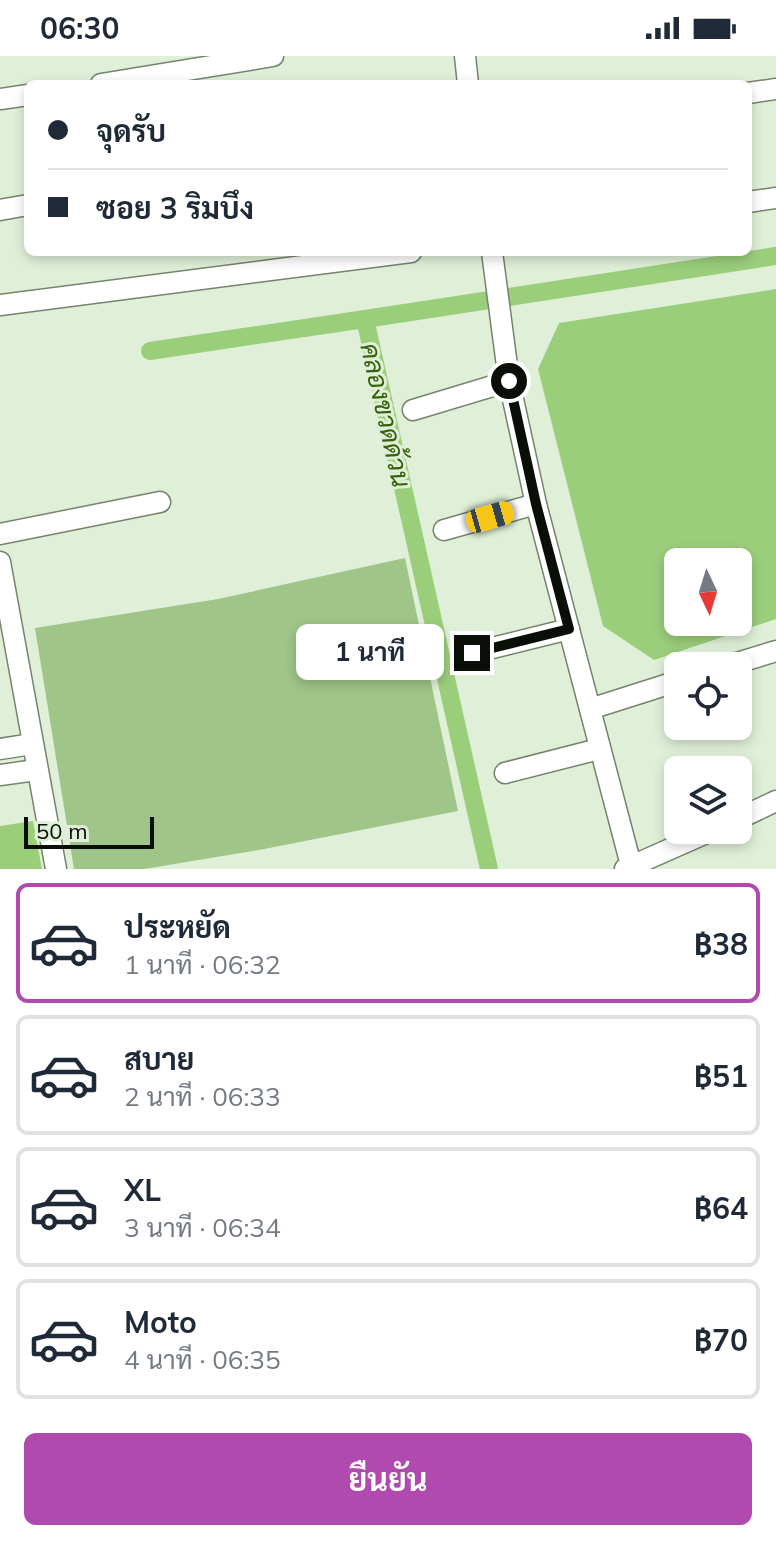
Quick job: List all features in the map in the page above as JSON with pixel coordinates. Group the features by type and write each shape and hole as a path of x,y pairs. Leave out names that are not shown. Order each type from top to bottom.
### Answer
{"street":[{"path":"126,80 273,56"},
{"path":"465,56 468,80"},
{"path":"752,92 776,89"},
{"path":"0,99 24,96"},
{"path":"752,201 776,198"},
{"path":"0,210 24,206"},
{"path":"0,305 380,256"},
{"path":"493,256 509,381 536,504 630,868 682,844"},
{"path":"413,410 509,381"},
{"path":"0,534 160,502"},
{"path":"444,530 536,504"},
{"path":"0,562 56,869"},
{"path":"472,653 569,629"},
{"path":"752,658 776,651"},
{"path":"590,709 664,685"},
{"path":"0,749 32,744"},
{"path":"505,773 599,749"},
{"path":"0,775 36,770"},
{"path":"752,812 776,801"}],"shaded area":[{"path":"776,289 776,619 752,627 752,548 664,548 664,636 725,636 678,652 664,652 664,657 654,660 603,626 538,369 559,323"},
{"path":"405,558 458,811 144,869 74,869 35,628 218,599"},
{"path":"33,821 42,869 0,869 0,826"}],"waterway":[{"name":"คลองขวดด้วน","path":"489,869 365,319 776,256"},
{"path":"150,351 365,319"}],"route":[{"path":"472,653 569,629 536,504 509,381"}]}
